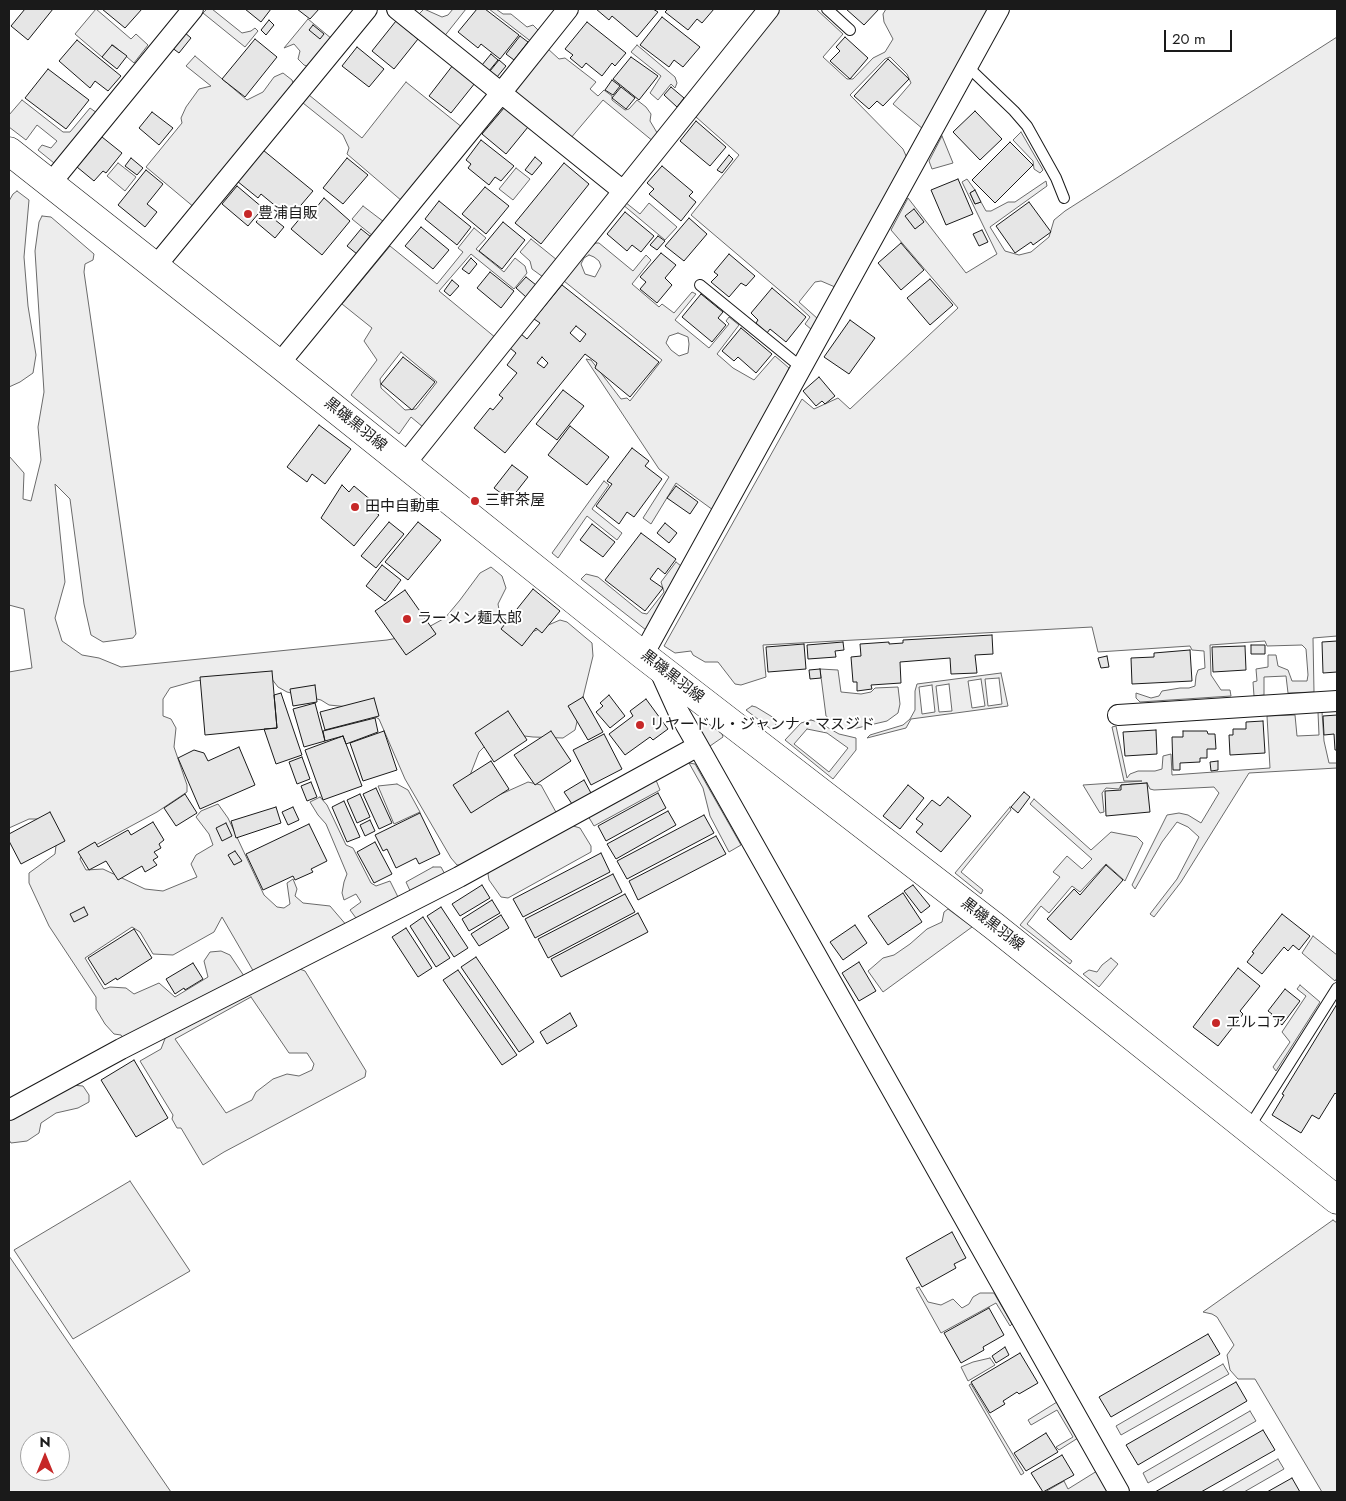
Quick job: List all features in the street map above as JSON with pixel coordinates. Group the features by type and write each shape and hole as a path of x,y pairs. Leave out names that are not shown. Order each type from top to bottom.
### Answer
{"main road":[{"name":"黒磯黒羽線","path":"9,151 650,661 994,926 1337,1200"}],"street":[{"path":"50,184 193,9"},
{"path":"155,267 367,9"},
{"path":"397,9 623,191"},
{"path":"279,364 568,9"},
{"path":"404,464 769,9"},
{"path":"999,9 802,368 650,661 1119,1492"},
{"path":"1118,714 1337,701"},
{"path":"9,1110 121,1048 459,877 698,746"}],"lane":[{"path":"827,9 850,30"},
{"path":"968,66 1027,126 1056,178 1064,198"},
{"path":"700,285 802,368"},
{"path":"1248,1129 1336,992"}],"shaded area":[{"path":"96,9 131,39 136,34 148,45 134,63 113,45 102,57 75,34"},
{"path":"207,9 212,9 242,33 255,28 258,31 245,47 203,13"},
{"path":"424,9 442,17 448,15 453,9 466,9 443,38 417,16"},
{"path":"489,9 496,9 503,14 511,14 527,27 533,25 541,33 533,43"},
{"path":"778,9 816,9 843,34 823,57 847,79 853,79 873,58 885,52 893,39 884,22 883,14 886,9 989,9 923,129 893,104 911,83 907,74 890,57 885,59 850,95 903,149 907,158 835,287 821,281 815,282 799,302 818,319 812,330 805,324 810,317 691,215 739,155 696,117 707,102 708,92"},
{"path":"308,19 332,39 309,67 298,59 300,51 294,44 284,48"},
{"path":"1337,37 1337,636 1313,638 1314,692 1288,693 1286,676 1264,677 1264,695 1254,696 1253,682 1257,681 1256,669 1268,667 1268,655 1276,655 1278,666 1288,670 1292,681 1307,681 1306,649 1302,645 1267,646 1265,641 1210,645 1211,675 1221,690 1230,690 1231,696 1140,702 1136,698 1136,693 1151,698 1159,696 1162,691 1195,686 1198,670 1205,668 1204,651 1192,650 1190,646 1098,652 1092,627 763,645 766,677 741,685 735,684 718,662 705,662 693,655 691,651 675,653 664,646 802,399 814,409 838,398 850,409 958,308 891,230 908,198 966,273 997,254 962,182 967,179 975,190 970,193 975,204 981,202 986,211 991,211 1008,202 1015,202 1046,181 1047,186 990,227 1005,251 1019,255 1031,252 1049,237 1054,220 1065,211"},
{"path":"637,45 675,77 677,83 675,88 671,84 658,100 650,93 661,76 631,52"},
{"path":"547,48 559,59 565,58 596,82 590,89 598,96 604,90 612,96 612,100 625,110 629,109 637,100 646,107 651,114 650,121 659,136 654,142 603,100 570,139 512,91"},
{"path":"195,56 247,100 263,92 274,77 283,73 292,80 294,85 195,208 146,167 182,123 181,118 186,107 199,89 211,86 186,66"},
{"path":"406,82 463,128 402,201 347,154 349,148 343,135 303,103 309,95 362,138"},
{"path":"22,100 63,132 70,132 90,108 97,113 54,163 38,150 42,145 51,148 57,141 37,125 26,140 9,127 9,115"},
{"path":"1021,132 1043,170 1040,173 1034,169 1033,161 1013,140"},
{"path":"942,136 953,163 932,169 929,161"},
{"path":"118,163 136,177 125,191 107,176"},
{"path":"516,168 530,179 513,200 499,189"},
{"path":"17,191 29,200 24,257 28,306 36,355 33,373 9,387 9,201"},
{"path":"625,202 640,214 649,203 677,227 665,240 622,204"},
{"path":"363,206 384,222 373,236 352,219"},
{"path":"42,216 51,217 94,254 93,260 85,264 84,272 136,634 133,638 103,642 91,635 84,604 70,499 55,484 65,582 55,618 62,641 82,655 99,658 121,667 387,640 414,635 445,618 480,573 491,567 502,576 506,588 498,604 500,615 525,635 560,620 567,622 592,643 593,656 575,730 563,738 498,733 479,752 467,783 479,804 528,782 541,785 557,814 470,866 457,865 451,858 405,779 379,719 359,708 329,705 321,700 287,692 278,687 268,674 195,681 170,688 163,699 163,716 171,719 176,728 174,747 187,785 187,792 157,812 83,852 80,859 86,870 103,869 145,889 163,891 197,877 191,864 196,855 213,845 209,834 196,817 201,811 218,804 228,818 264,895 277,907 284,908 290,904 287,883 293,879 297,889 295,896 303,903 330,906 348,927 255,974 222,917 214,932 173,955 153,954 140,932 132,927 85,958 104,989 110,987 126,988 134,994 159,983 175,997 208,977 204,961 210,952 221,951 230,955 246,979 125,1041 121,1035 114,1034 105,1024 96,1009 96,997 49,926 29,883 29,873 55,854 57,837 48,819 29,819 9,828 9,672 32,668 24,609 9,605 9,456 24,473 23,499 31,501 41,460 38,427 44,392 35,251 39,222"},
{"path":"474,228 486,238 476,249 504,272 515,258 525,266 527,273 514,289 471,254 439,291 496,338 423,427 411,417 399,434 351,395 377,360 364,341 372,328 342,304 390,246 437,284 463,252 458,248","holes":["401,352 437,382 416,409 405,410 381,388 380,379"]},
{"path":"531,239 557,260 543,277 532,269 530,261 520,252"},
{"path":"599,243 633,271 646,255 651,260 632,284 659,307 662,304 674,313 692,292 696,294 675,320 709,348 729,324 726,321 729,317 739,325 717,354 733,368 754,380 775,356 789,368 713,510 676,483 651,524 643,518 669,477 659,469 586,359 591,360 621,399 627,398 630,401 662,360 564,281 590,248","holes":["589,255 599,261 601,266 595,277 585,274 581,264 584,258","678,333 688,337 689,344 688,353 679,356 666,343 669,336"]},
{"path":"604,481 609,485 592,509 622,533 617,540 587,516 558,558 552,553"},
{"path":"676,562 681,566 646,630 581,579 586,574 598,577 642,613 647,614 664,592 661,582"},
{"path":"820,669 838,670 841,692 861,694 871,692 875,688 898,687 900,704 898,713 887,721 857,728 842,728 826,716"},
{"path":"1001,673 1008,706 911,719 906,728 867,738 870,735 903,725 910,719 915,710 917,684","holes":["999,678 1002,704 988,706 985,679","981,679 985,706 972,708 968,681","949,684 952,711 939,712 936,686","932,685 935,712 922,714 919,687"]},
{"path":"752,706 774,718 776,725 772,730 746,710"},
{"path":"1318,712 1322,712 1324,741 1329,763 1337,763 1337,768 1249,773 1181,882 1154,917 1150,914 1177,879 1199,837 1188,827 1177,822 1162,842 1135,889 1132,885 1167,815 1179,813 1188,815 1201,823 1219,793 1214,787 1154,790 1150,789 1147,783 1121,785 1119,789 1106,788 1102,793 1104,812 1100,813 1083,785 1142,781 1124,781 1112,727 1116,726 1127,778 1130,774 1138,771 1162,769 1163,756 1171,754 1172,775 1270,768 1267,716 1295,715 1297,736 1319,735"},
{"path":"811,720 839,734 856,738 856,750 833,779 785,740 801,723","holes":["807,729 827,733 848,748 829,772 794,744"]},
{"path":"704,722 710,724 723,737 710,746 699,730 700,725"},
{"path":"689,763 695,764 741,845 729,852 710,816 703,788"},
{"path":"656,780 660,790 594,826 588,816"},
{"path":"397,784 408,790 420,812 394,824 378,786"},
{"path":"320,797 327,805 346,845 353,848 371,883 376,886 390,881 400,901 359,922 350,910 361,902 356,894 344,900 342,893 347,874 326,824 310,802"},
{"path":"1034,799 1091,850 1111,832 1137,837 1143,843 1125,881 1106,864 1080,892 1072,886 1049,913 1041,906 1027,924 1072,961 1070,964 1020,925 1060,877 1053,872 1067,856 1082,869 1092,859 1030,804"},
{"path":"1010,807 1011,810 961,872 983,890 981,894 955,873"},
{"path":"570,825 580,828 591,846 591,852 508,898 501,897 489,880 488,874 493,866"},
{"path":"433,867 441,867 447,878 412,895 406,882"},
{"path":"948,909 972,927 883,992 868,971 883,958 894,955 927,929 942,922 944,912"},
{"path":"1313,936 1337,955 1337,978 1335,981 1302,953"},
{"path":"1111,958 1118,964 1099,987 1083,974 1089,970 1097,972"},
{"path":"297,968 305,971 366,1071 365,1077 203,1165 181,1128 177,1128 172,1119 173,1115 140,1061 161,1049 166,1036","holes":["251,997 289,1053 307,1053 314,1064 312,1070 299,1076 287,1074 273,1079 256,1092 252,1100 226,1113 175,1039"]},
{"path":"1300,985 1320,1002 1276,1071 1273,1067 1290,1042 1282,1032 1306,996 1297,989"},
{"path":"71,1085 83,1086 89,1095 89,1102 78,1108 56,1113 41,1123 39,1133 27,1141 11,1143 9,1140 9,1118"},
{"path":"130,1181 190,1271 73,1339 14,1250"},
{"path":"1333,1220 1337,1223 1337,1492 1322,1492 1255,1379 1238,1379 1230,1370 1227,1355 1234,1345 1217,1317 1203,1312"},
{"path":"9,1256 171,1492 9,1492"},
{"path":"919,1287 928,1302 941,1305 953,1299 962,1308 980,1293 994,1293 1012,1324 1010,1326 996,1303 941,1333 916,1288"},
{"path":"990,1358 995,1365 968,1381 961,1367"},
{"path":"1223,1364 1229,1374 1121,1435 1116,1426"},
{"path":"971,1384 1024,1473 1021,1475 969,1385"},
{"path":"1057,1402 1078,1438 1059,1450 1056,1447 1073,1437 1057,1410 1031,1425 1028,1420"},
{"path":"1250,1411 1256,1421 1148,1483 1143,1473"},
{"path":"1278,1459 1284,1469 1244,1492 1221,1492"},
{"path":"1097,1471 1110,1492 1045,1492 1064,1481 1068,1489"}],"building":[{"path":"25,9 53,9 28,40 11,26"},
{"path":"102,9 142,9 125,28"},
{"path":"245,9 271,9 261,22"},
{"path":"297,9 319,9 310,19"},
{"path":"477,9 485,9 519,35 500,59 481,44 478,48 458,32"},
{"path":"596,9 653,9 658,12 637,37 612,16 609,20"},
{"path":"668,9 714,9 702,23 697,19 688,30 665,12"},
{"path":"846,9 879,9 864,25"},
{"path":"662,17 700,47 683,67 674,60 669,67 640,45"},
{"path":"269,20 274,25 266,35 261,30"},
{"path":"396,21 418,39 394,69 372,51"},
{"path":"587,22 626,53 615,66 612,63 602,76 586,63 582,68 570,58 573,55 565,49"},
{"path":"313,25 324,34 320,39 309,30"},
{"path":"184,32 191,38 179,53 171,47"},
{"path":"520,36 528,42 514,60 506,54"},
{"path":"845,37 868,58 850,79 830,61 840,51 836,47"},
{"path":"255,39 277,57 245,97 222,79"},
{"path":"77,40 121,76 108,91 95,81 90,88 59,61"},
{"path":"112,45 127,56 117,69 102,57"},
{"path":"357,47 384,69 369,87 342,66"},
{"path":"491,54 498,60 489,71 482,65"},
{"path":"631,57 658,76 639,100 613,79"},
{"path":"888,59 909,79 883,106 877,101 869,109 854,96"},
{"path":"499,60 506,66 497,77 490,71"},
{"path":"453,65 475,83 451,113 429,96"},
{"path":"48,69 89,100 66,129 25,98"},
{"path":"612,80 620,86 613,95 605,90"},
{"path":"621,87 635,98 626,109 612,98"},
{"path":"671,87 684,98 677,107 664,95"},
{"path":"504,108 528,127 506,154 482,134"},
{"path":"975,111 1002,139 980,160 953,132"},
{"path":"152,112 173,128 159,145 139,128"},
{"path":"696,121 726,147 710,166 680,141"},
{"path":"102,137 122,153 106,173 103,171 94,181 77,167"},
{"path":"481,140 514,166 501,181 495,177 489,185 468,168 471,164 466,160"},
{"path":"1010,142 1033,165 995,203 972,180"},
{"path":"263,150 313,191 290,218 261,194 258,198 237,181"},
{"path":"729,155 733,159 722,173 717,170"},
{"path":"535,157 542,163 532,175 525,170"},
{"path":"131,158 143,168 137,175 125,166"},
{"path":"347,158 368,175 343,204 323,188"},
{"path":"564,163 589,184 541,244 515,223"},
{"path":"662,166 693,192 689,196 696,202 681,221 649,194 654,189 647,183"},
{"path":"146,170 163,184 147,204 157,212 145,227 118,205"},
{"path":"958,179 973,214 946,225 931,190"},
{"path":"237,186 263,208 248,226 222,204"},
{"path":"485,187 509,206 486,234 462,214"},
{"path":"975,190 981,202 975,204 970,193"},
{"path":"324,198 350,221 322,255 291,229 302,216 307,219"},
{"path":"439,201 471,227 457,245 425,219"},
{"path":"1029,202 1051,232 1033,245 1031,242 1015,253 996,226"},
{"path":"914,209 924,222 915,229 905,216"},
{"path":"265,212 284,227 275,238 256,222"},
{"path":"625,212 654,236 641,252 632,245 627,251 607,234"},
{"path":"689,218 707,234 684,261 665,246"},
{"path":"503,222 525,240 502,269 479,251"},
{"path":"421,227 449,250 433,269 405,246"},
{"path":"361,229 371,237 357,254 347,246"},
{"path":"982,230 988,242 979,246 973,234"},
{"path":"658,236 665,241 657,250 650,245"},
{"path":"901,243 924,270 901,290 878,263"},
{"path":"661,253 676,265 665,278 672,285 657,303 640,289 646,282 640,277"},
{"path":"729,254 755,276 746,286 741,283 729,297 711,282 718,275 714,272"},
{"path":"471,258 477,264 469,274 462,269"},
{"path":"490,272 514,291 501,308 477,288"},
{"path":"526,277 536,285 526,297 516,288"},
{"path":"930,279 953,305 930,325 907,298"},
{"path":"452,280 459,286 450,296 444,291"},
{"path":"562,285 659,362 630,397 595,368 597,363 585,354 505,453 474,428 490,408 493,410 503,398 499,395 517,373 507,365 516,353 510,348 521,334 527,339 540,323 534,319","holes":["576,326 586,334 580,342 570,333","542,357 548,363 544,368 537,363"]},
{"path":"772,288 806,317 786,342 770,329 767,333 756,323 758,320 751,313"},
{"path":"701,294 723,312 718,318 726,325 712,342 682,317"},
{"path":"850,320 875,338 849,374 824,357"},
{"path":"741,328 772,354 756,373 738,357 734,361 722,351"},
{"path":"403,357 435,382 412,410 381,384"},
{"path":"819,377 835,396 825,404 822,401 816,406 803,391"},
{"path":"563,390 584,406 557,440 536,424"},
{"path":"319,425 351,449 325,484 312,474 307,482 287,467"},
{"path":"570,426 609,457 587,485 548,455"},
{"path":"632,448 649,461 645,466 662,479 634,517 627,512 619,524 596,506 612,484 607,481"},
{"path":"512,465 528,477 510,500 494,488"},
{"path":"342,485 349,492 354,486 372,501 368,506 379,515 354,546 321,518"},
{"path":"676,486 698,502 690,514 667,498"},
{"path":"389,522 404,534 376,568 361,556"},
{"path":"418,522 441,540 408,580 385,562"},
{"path":"665,523 677,533 669,543 657,533"},
{"path":"592,524 615,542 603,557 580,540"},
{"path":"641,533 676,559 665,574 658,568 650,579 663,588 645,611 605,580"},
{"path":"382,565 401,580 385,601 366,586"},
{"path":"533,589 560,611 542,633 536,628 522,646 501,629"},
{"path":"405,590 436,634 406,655 375,611"},
{"path":"992,635 993,654 975,655 977,673 951,674 950,658 900,662 901,683 871,685 872,689 857,691 857,682 853,682 851,657 861,656 860,644 889,642 889,644 903,643 903,640"},
{"path":"1337,641 1337,672 1323,673 1322,642"},
{"path":"843,642 844,650 835,651 836,657 808,659 807,645"},
{"path":"804,644 806,669 768,672 766,647"},
{"path":"1251,645 1265,645 1265,654 1251,654"},
{"path":"1245,646 1246,670 1213,672 1212,647"},
{"path":"1190,650 1192,681 1132,684 1131,658 1154,657 1154,653"},
{"path":"1107,656 1109,667 1101,668 1098,658"},
{"path":"820,669 821,678 810,679 809,670"},
{"path":"272,671 277,728 205,735 200,677"},
{"path":"315,685 317,702 293,706 290,689"},
{"path":"281,693 302,755 276,764 264,729 277,728 274,695"},
{"path":"609,695 625,716 610,728 596,712 603,706 600,703"},
{"path":"583,697 603,732 588,740 568,706"},
{"path":"374,698 379,716 325,730 320,712"},
{"path":"646,699 668,729 653,740 650,737 625,755 609,734 633,716 630,711"},
{"path":"315,703 325,741 304,747 293,709"},
{"path":"508,711 527,740 494,762 475,733"},
{"path":"1337,715 1337,750 1335,750 1334,734 1324,735 1323,716"},
{"path":"375,718 378,732 346,744 343,736 325,741 323,731"},
{"path":"1263,721 1265,753 1230,755 1229,735 1233,735 1233,729 1246,729 1246,722"},
{"path":"1156,730 1157,754 1125,756 1123,732"},
{"path":"384,731 397,770 363,781 350,743"},
{"path":"551,731 571,761 535,785 514,755"},
{"path":"1183,731 1207,731 1208,734 1215,734 1216,749 1207,749 1207,758 1200,758 1200,762 1180,763 1180,770 1173,770 1172,737 1183,737"},
{"path":"604,734 622,769 591,785 573,750"},
{"path":"343,736 362,786 323,800 305,750"},
{"path":"239,747 255,785 200,809 178,758 194,750 204,753 208,761"},
{"path":"302,757 310,779 297,784 289,762"},
{"path":"491,761 509,789 471,813 453,785"},
{"path":"1218,761 1218,770 1211,771 1210,762"},
{"path":"584,780 591,793 572,804 564,792"},
{"path":"311,782 317,797 307,801 301,786"},
{"path":"1147,783 1150,812 1106,816 1105,791 1121,790 1121,785"},
{"path":"908,785 924,798 900,829 883,816"},
{"path":"376,788 392,823 379,829 363,794"},
{"path":"1024,792 1030,797 1018,813 1011,807"},
{"path":"658,793 666,808 606,841 598,826"},
{"path":"185,794 197,813 176,826 164,808"},
{"path":"360,794 370,817 357,823 347,800"},
{"path":"948,797 971,816 941,852 916,832 923,824 916,819 932,800 940,806"},
{"path":"344,801 360,837 347,842 332,807"},
{"path":"276,807 281,823 236,838 231,821"},
{"path":"293,807 299,820 288,825 282,812"},
{"path":"668,811 676,825 616,859 607,844"},
{"path":"50,812 65,841 21,864 9,841 9,834"},
{"path":"420,813 440,854 419,864 416,858 396,868 387,849 383,851 375,835"},
{"path":"704,815 714,833 627,879 617,861"},
{"path":"370,820 375,831 365,836 360,825"},
{"path":"153,822 164,840 159,844 161,848 154,852 158,857 153,860 157,865 145,872 142,866 118,880 106,861 89,870 78,852 95,842 98,847 128,830 131,835"},
{"path":"226,823 232,836 222,841 216,828"},
{"path":"309,824 327,861 311,869 313,872 295,880 293,876 263,890 246,854"},
{"path":"716,836 726,854 638,900 629,881"},
{"path":"375,842 392,874 374,883 357,852"},
{"path":"235,851 242,861 234,865 228,855"},
{"path":"601,853 610,872 523,917 513,899"},
{"path":"1106,865 1123,880 1071,940 1047,919 1074,889 1080,895"},
{"path":"613,874 622,892 535,938 525,919"},
{"path":"482,885 490,898 460,916 452,904"},
{"path":"913,885 930,906 921,913 904,891"},
{"path":"903,893 922,922 888,945 868,916"},
{"path":"625,894 635,912 548,958 538,939"},
{"path":"492,900 500,913 469,931 462,919"},
{"path":"84,907 88,915 74,922 70,914"},
{"path":"441,907 468,948 454,957 427,916"},
{"path":"638,913 648,932 561,977 551,959"},
{"path":"1282,914 1310,936 1299,950 1293,945 1288,951 1284,947 1262,974 1247,962 1254,953 1252,952"},
{"path":"501,915 509,928 479,946 471,934"},
{"path":"423,917 450,958 436,967 410,926"},
{"path":"855,925 867,943 843,960 830,942"},
{"path":"406,928 432,968 418,977 392,937"},
{"path":"134,929 152,958 117,980 116,978 105,985 88,958"},
{"path":"476,957 534,1042 519,1052 461,967"},
{"path":"859,962 876,991 859,1001 842,973"},
{"path":"193,963 203,979 175,994 166,979"},
{"path":"1238,968 1260,986 1240,1011 1243,1014 1218,1046 1193,1027"},
{"path":"458,970 517,1055 502,1065 443,980"},
{"path":"1285,989 1300,1001 1282,1025 1268,1011"},
{"path":"1337,1004 1337,1095 1335,1093 1319,1119 1312,1115 1301,1133 1272,1115 1284,1095 1282,1094"},
{"path":"570,1013 577,1026 547,1044 540,1032"},
{"path":"134,1060 168,1118 136,1137 101,1080"},
{"path":"952,1232 966,1258 954,1264 956,1268 922,1287 906,1258"},
{"path":"989,1308 1004,1335 983,1347 984,1350 961,1363 944,1333"},
{"path":"1208,1334 1220,1354 1111,1417 1099,1397"},
{"path":"1005,1347 1009,1355 996,1363 992,1356"},
{"path":"1020,1353 1038,1383 1019,1394 1017,1392 1003,1401 1005,1404 990,1413 971,1382"},
{"path":"1236,1382 1247,1401 1138,1465 1126,1445"},
{"path":"1263,1430 1275,1450 1201,1492 1155,1492"},
{"path":"1046,1433 1058,1452 1026,1471 1014,1453"},
{"path":"1062,1455 1074,1475 1043,1492 1031,1473"},
{"path":"1292,1478 1300,1492 1267,1492"}],"place":[{"name":"豊浦自販","path":"248,214"},
{"name":"三軒茶屋","path":"475,501"},
{"name":"田中自動車","path":"355,507"},
{"name":"ラーメン麺太郎","path":"407,619"},
{"name":"リヤードル・ジャンナ・マスジド","path":"640,725"},
{"name":"エルコア","path":"1216,1023"}]}
